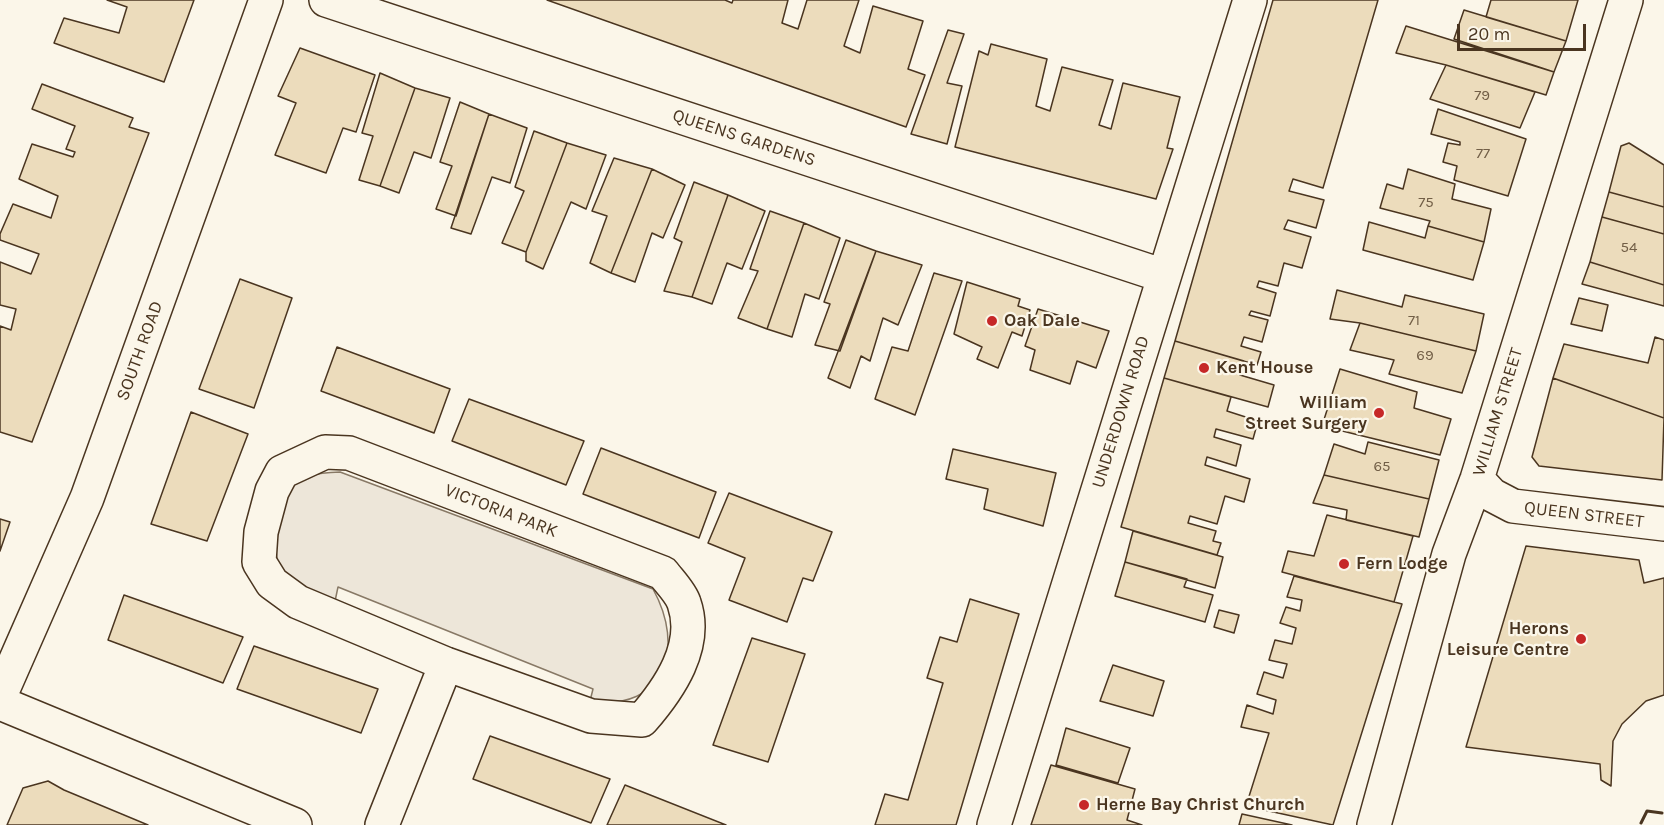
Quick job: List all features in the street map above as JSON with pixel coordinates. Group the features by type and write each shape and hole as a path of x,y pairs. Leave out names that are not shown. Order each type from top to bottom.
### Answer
{"street":[{"name":"SOUTH ROAD","path":"0,696 87,498 266,0"},
{"name":"QUEENS GARDENS","path":"326,0 1164,276"},
{"name":"UNDERDOWN ROAD","path":"994,825 1250,0"},
{"name":"WILLIAM STREET","path":"1374,825 1449,554 1477,480 1626,0"},
{"name":"VICTORIA PARK","path":"325,452 349,453 663,573 684,602 688,642 666,692 642,720 591,716 446,664 298,602 272,583 259,562 261,532 272,491 282,472 325,452"},
{"name":"QUEEN STREET","path":"1477,480 1492,495 1513,506 1664,524"},
{"path":"382,825 446,664"},
{"path":"0,703 295,825"}],"shaded area":[{"path":"340,472 653,589 663,611 667,633 667,653 662,671 652,686 637,696 616,702 590,701 593,689 338,587 334,606 305,591 286,576 277,560 282,504 291,486 299,480 323,473"}],"building":[{"path":"107,0 194,0 164,82 54,43 64,18 119,33 127,7"},
{"path":"547,0 725,0 732,3 733,0 788,0 782,23 798,29 807,0 859,0 844,46 860,53 873,6 923,21 908,69 925,75 906,127"},
{"path":"1273,0 1378,0 1323,188 1293,179 1289,191 1324,200 1316,228 1288,220 1284,229 1311,237 1302,268 1284,263 1278,286 1259,281 1257,287 1276,293 1270,316 1251,311 1249,315 1268,320 1262,342 1244,337 1241,346 1261,352 1257,365 1175,341"},
{"path":"1491,0 1578,0 1566,41 1486,17"},
{"path":"1464,10 1566,41 1554,72 1454,39"},
{"path":"1406,26 1554,72 1546,95 1446,65 1396,53"},
{"path":"948,30 964,34 947,83 962,86 947,144 911,134"},
{"path":"991,44 1047,59 1036,106 1050,111 1062,67 1113,80 1099,125 1111,129 1123,83 1180,97 1167,148 1173,149 1156,199 955,147 979,51 988,55"},
{"path":"300,48 375,75 356,132 343,128 326,173 275,155 296,103 278,96"},
{"path":"1446,65 1535,92 1520,128 1430,99"},
{"path":"380,73 415,88 380,186 359,180 373,136 362,133"},
{"path":"42,84 133,118 129,127 149,133 32,442 0,432 0,326 11,330 16,309 0,305 0,262 31,274 39,254 0,240 0,234 13,204 51,218 58,196 19,179 32,144 73,157 75,152 66,149 75,126 32,109"},
{"path":"415,88 450,98 431,158 414,152 399,193 380,186"},
{"path":"460,102 489,114 456,216 436,209 452,166 440,162"},
{"path":"1438,109 1526,139 1508,196 1454,180 1457,166 1443,162 1448,143 1460,145 1460,142 1431,134"},
{"path":"489,114 527,128 510,183 492,177 471,234 451,228"},
{"path":"534,131 567,143 526,252 502,243 524,191 515,187"},
{"path":"567,143 606,155 586,209 571,202 543,269 526,261 526,252"},
{"path":"1629,143 1664,165 1664,207 1609,192 1621,146"},
{"path":"614,158 652,169 611,273 590,263 607,216 592,211"},
{"path":"652,169 685,185 663,238 652,233 635,282 611,273"},
{"path":"1408,169 1455,184 1452,199 1491,209 1484,242 1428,226 1430,221 1380,208 1387,184 1403,189"},
{"path":"694,182 728,195 692,297 664,291 682,242 674,238"},
{"path":"1609,192 1664,207 1664,234 1602,217"},
{"path":"728,195 765,211 742,269 727,263 712,304 692,297"},
{"path":"770,211 804,223 767,329 738,318 758,271 750,269"},
{"path":"1602,217 1664,234 1664,285 1590,262"},
{"path":"1369,222 1425,238 1428,226 1484,242 1473,280 1363,250"},
{"path":"804,223 840,238 819,299 805,294 792,337 767,329"},
{"path":"846,240 876,251 840,351 815,345 830,304 824,302"},
{"path":"876,251 922,265 898,325 883,318 870,361 861,356 850,388 828,378"},
{"path":"1590,262 1664,285 1664,306 1582,284"},
{"path":"934,273 962,281 915,415 875,399 892,347 908,351"},
{"path":"240,279 292,298 254,408 199,389"},
{"name":"Oak Dale","path":"967,282 1020,299 1018,306 1030,310 1022,336 1012,332 998,368 977,359 982,347 954,334"},
{"path":"1337,290 1402,307 1405,295 1484,314 1476,351 1360,323 1330,319"},
{"path":"1579,298 1608,305 1602,331 1571,324"},
{"path":"1038,309 1109,331 1096,368 1077,361 1070,384 1030,370 1035,350 1025,346"},
{"path":"1360,323 1476,351 1462,393 1389,374 1394,360 1350,350"},
{"path":"1655,337 1664,340 1664,418 1553,378 1564,344 1648,363"},
{"name":"Kent House","path":"1175,341 1244,361 1240,375 1274,385 1268,407 1164,378"},
{"path":"337,347 450,389 434,433 321,391"},
{"name":"William Street Surgery","path":"1340,369 1417,392 1414,408 1451,419 1440,455 1322,426"},
{"path":"1164,378 1231,397 1227,411 1258,421 1253,439 1216,429 1214,437 1241,445 1236,466 1207,457 1205,465 1250,479 1244,502 1225,496 1217,524 1190,516 1188,523 1216,531 1213,541 1221,543 1217,555 1121,527"},
{"path":"1553,378 1664,418 1662,480 1539,466 1532,457"},
{"path":"469,399 584,441 566,485 452,441"},
{"path":"191,412 248,434 207,541 151,524"},
{"path":"1368,442 1439,460 1429,499 1324,475 1334,444 1365,454"},
{"path":"601,448 716,492 699,538 583,494"},
{"path":"953,449 1056,473 1043,526 984,509 988,489 946,479"},
{"path":"1324,475 1429,499 1419,537 1346,520 1347,510 1313,503"},
{"path":"729,493 832,532 813,581 803,578 787,622 729,600 745,558 708,543"},
{"name":"Fern Lodge","path":"1327,515 1413,536 1394,602 1282,572 1288,551 1314,556"},
{"path":"0,519 10,522 0,551"},
{"path":"1133,531 1223,557 1215,588 1125,562"},
{"name":"Herons Leisure Centre","path":"1526,546 1639,560 1644,583 1664,578 1664,695 1646,701 1622,724 1613,741 1611,786 1601,780 1600,764 1466,747"},
{"path":"1125,562 1187,579 1184,587 1213,595 1205,622 1115,596"},
{"path":"1294,576 1402,604 1333,825 1246,806 1269,733 1241,727 1247,705 1273,714 1276,700 1257,694 1264,672 1283,678 1287,664 1269,660 1275,640 1292,644 1296,628 1280,623 1286,607 1300,611 1302,600 1287,597"},
{"path":"124,595 243,637 223,683 108,640"},
{"path":"970,599 1019,614 956,825 875,825 885,794 908,800 943,683 927,678 940,637 957,642"},
{"path":"1219,610 1239,615 1234,633 1214,627"},
{"path":"752,638 805,654 768,762 713,745"},
{"path":"254,646 378,689 361,733 237,689"},
{"path":"1113,665 1164,681 1153,716 1100,701"},
{"path":"1066,728 1130,748 1118,783 1056,765"},
{"path":"490,736 610,779 591,823 473,779"},
{"name":"Herne Bay Christ Church","path":"1051,765 1135,789 1127,820 1142,825 1031,825"},
{"path":"48,781 148,825 7,825 23,788"},
{"path":"625,785 726,825 607,825"},
{"path":"1242,814 1292,825 1239,825"}],"wall":[{"path":"1641,823 1647,811 1662,813"}],"place":[{"name":"Oak Dale","path":"992,321"},
{"name":"Kent House","path":"1204,368"},
{"name":"William Street Surgery","path":"1379,413"},
{"name":"Fern Lodge","path":"1344,564"},
{"name":"Herons Leisure Centre","path":"1581,639"},
{"name":"Herne Bay Christ Church","path":"1084,805"}]}
